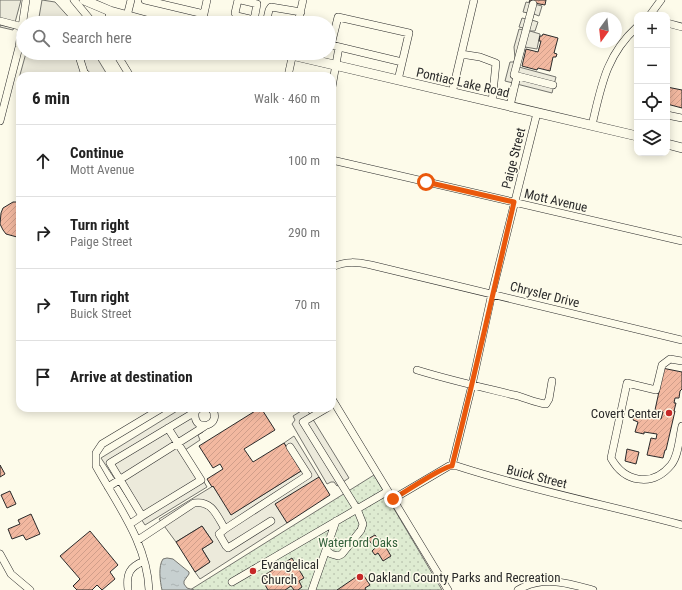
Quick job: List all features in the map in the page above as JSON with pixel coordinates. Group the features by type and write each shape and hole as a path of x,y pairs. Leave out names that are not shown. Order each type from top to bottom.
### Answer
{"main road":[{"path":"84,0 110,11 127,16"},
{"name":"Pontiac Lake Road","path":"314,60 634,135"},
{"path":"670,145 682,148"}],"street":[{"path":"24,16 26,0"},
{"path":"74,0 87,16"},
{"path":"127,16 131,0"},
{"path":"145,0 204,14 207,0"},
{"path":"235,16 235,13 240,0 257,4 255,16"},
{"path":"300,16 303,0"},
{"path":"452,93 474,0"},
{"path":"652,12 661,0"},
{"path":"533,4 514,76 554,85"},
{"path":"268,16 271,7 301,12"},
{"path":"109,16 110,11"},
{"path":"336,25 338,17 408,33 398,80"},
{"path":"0,21 16,25"},
{"path":"670,24 682,27"},
{"path":"592,126 601,87 611,60 619,47 634,30"},
{"path":"336,46 402,62"},
{"path":"334,72 339,47"},
{"path":"461,54 480,57 496,63 492,102"},
{"path":"0,121 16,58"},
{"path":"80,60 84,72"},
{"path":"120,60 128,72"},
{"path":"288,72 289,60"},
{"path":"510,106 517,76"},
{"name":"Paige Street","path":"452,466 472,385 492,293 537,113"},
{"path":"670,116 682,118"},
{"name":"Mott Avenue","path":"336,161 682,241"},
{"name":"Chrysler Drive","path":"336,266 344,263 358,262 492,293 682,340"},
{"path":"682,361 670,359 662,365 656,390 627,383 612,451 611,458 614,464 628,476 637,480 656,476 671,465 675,458 682,426"},
{"path":"417,370 546,404 549,399 552,381"},
{"path":"336,408 448,590"},
{"path":"149,590 144,561 138,540 96,466 96,454 102,444 155,412"},
{"path":"142,516 110,463 168,428 191,412"},
{"path":"195,412 197,422 205,426"},
{"path":"108,487 178,442 211,423 214,417 213,412"},
{"path":"320,412 303,422 357,509 363,524 361,530 342,554 338,556 331,554 326,550"},
{"path":"130,524 201,480 168,428"},
{"path":"271,521 230,548 226,546 219,534 308,475 290,447"},
{"path":"393,499 445,468 452,466"},
{"name":"Buick Street","path":"452,466 682,525"},
{"path":"232,582 388,491"},
{"path":"138,540 194,503 202,502 209,505 225,529"},
{"path":"312,590 336,521"},
{"path":"0,554 10,574 30,590"},
{"path":"128,590 128,573 133,567 144,561"},
{"path":"518,590 535,582 549,581 593,590"}],"green space":[{"name":"Waterford Oaks","path":"374,475 442,590 190,590"}],"shaded area":[{"path":"0,0 21,0 13,30 0,27"},
{"path":"42,0 55,2 68,16 39,16"},
{"path":"526,2 542,6 539,16 534,14 532,20 538,22 535,31 530,31 540,34 537,49 525,47 519,67 556,77 552,93 505,81 510,62 514,62 514,47 519,29 523,30 523,28 519,27 522,18 526,19 528,13 523,12"},
{"path":"24,60 98,60 106,72 21,72"},
{"path":"176,412 190,412 203,432 198,435 200,440 185,450 207,487 145,525 101,458"},
{"path":"300,412 308,412 349,478 337,486 334,482 327,484 292,424 295,420 293,416"},
{"path":"294,436 319,477 287,523 200,579 195,572 210,562 202,549 213,542 202,526 176,542 159,519 213,486 232,514 301,471 284,443"}],"water":[{"path":"163,559 173,559 189,572 184,584 187,588 194,590 162,590 160,566"}],"building":[{"path":"530,0 546,0 545,5 529,2"},
{"path":"543,34 558,38 554,53 557,54 556,57 553,57 550,71 538,68 537,70 522,66 526,49 538,52 541,41 539,41 540,36"},
{"path":"670,88 682,90 682,108 670,105"},
{"path":"13,202 16,202 16,237 6,234 0,224 3,208"},
{"name":"Covert Center","path":"662,368 682,372 682,389 680,391 679,398 675,398 675,411 663,458 647,455 651,438 656,439 657,434 635,432 638,422 633,420 635,411 661,419 663,412 655,410"},
{"path":"254,412 264,412 275,430 244,449 253,462 284,443 301,471 231,515 207,479 223,469 220,464 213,468 199,446"},
{"path":"627,449 639,452 636,464 625,461"},
{"path":"0,465 5,474 0,477"},
{"path":"319,477 330,495 287,523 275,504"},
{"path":"10,491 16,504 7,508 1,495"},
{"path":"31,514 40,534 26,540 23,535 12,539 8,529 20,524 18,520"},
{"path":"202,526 213,542 202,549 210,562 195,572 176,542"},
{"path":"90,531 118,565 110,572 115,579 102,590 97,585 92,590 77,590 73,586 80,579 60,556"},
{"path":"375,535 379,540 381,539 391,556 383,561 378,553 375,555 372,551 375,548 368,539"},
{"path":"292,558 304,578 299,581 302,587 298,590 294,590 291,586 285,590 268,590 264,583 266,581 263,576"},
{"name":"Oakland County Parks and Recreation","path":"362,573 370,585 365,588 366,590 337,590"}],"place":[{"name":"Covert Center","path":"669,413"},
{"name":"Evangelical Church","path":"253,571"},
{"name":"Oakland County Parks and Recreation","path":"360,577"}],"route":[{"path":"393,499 440,470 452,466 514,202 426,182"}]}
